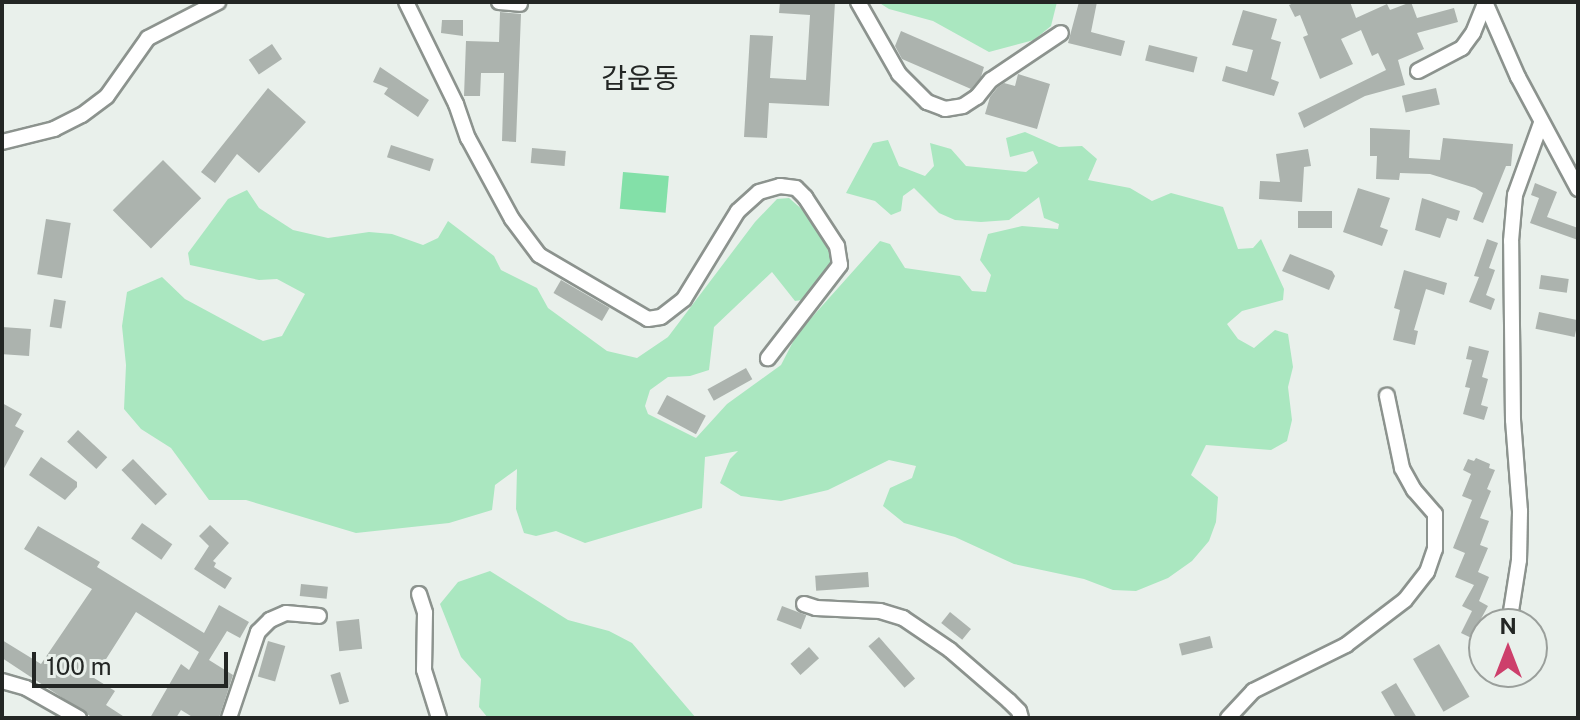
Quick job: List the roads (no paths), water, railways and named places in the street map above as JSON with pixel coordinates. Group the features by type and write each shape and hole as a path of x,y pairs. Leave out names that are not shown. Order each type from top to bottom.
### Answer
{"street":[{"path":"2,142 54,129 82,115 107,96 148,38 218,2"},
{"path":"406,2 456,104 468,138 512,219 539,255 648,319 672,311 684,299 738,211 759,192 780,186 796,188 837,246 840,265 768,358"},
{"path":"499,2 520,4"},
{"path":"858,2 899,74 927,102 945,109 963,106 977,97 991,80 1061,33"},
{"path":"1418,71 1462,48 1473,33 1485,2"},
{"path":"1485,2 1491,23 1578,189"},
{"path":"1512,608 1519,560 1520,511 1513,420 1511,241 1515,195 1541,123"},
{"path":"1228,718 1253,691 1346,645 1405,600 1427,572 1435,549 1435,514 1414,490 1402,468 1387,396"},
{"path":"419,594 425,613 424,670 439,718"},
{"path":"804,604 816,608 880,611 903,618 950,650 1009,701 1019,711 1021,718"},
{"path":"229,718 258,632 270,620 286,613 319,616"},
{"path":"2,681 26,688 79,718"}],"district":[{"name":"갑운동","path":"640,78"}]}
